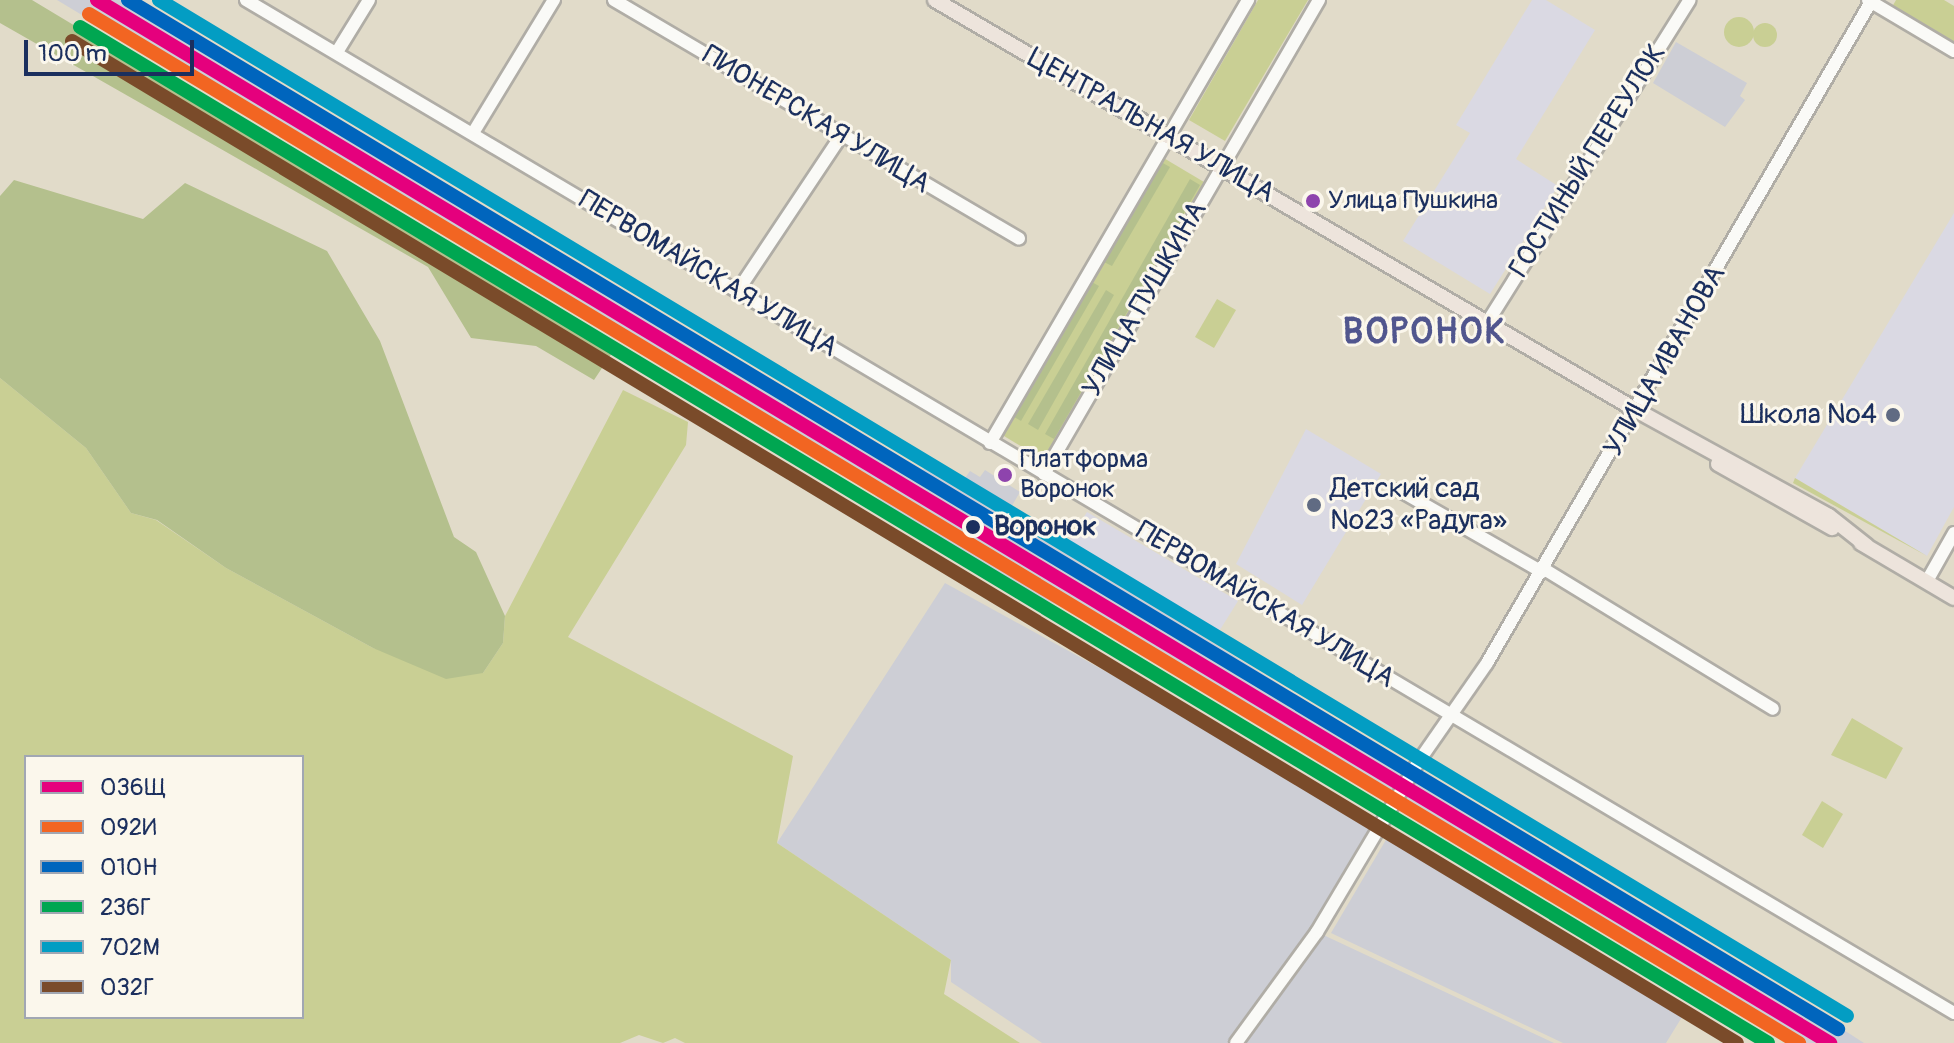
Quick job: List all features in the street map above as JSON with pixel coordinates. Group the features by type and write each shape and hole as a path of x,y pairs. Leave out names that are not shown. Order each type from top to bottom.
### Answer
{"main road":[{"name":"ЦЕНТРАЛЬНАЯ УЛИЦА","path":"935,0 955,5 1222,167 1698,446 1726,470 1867,546 1954,598"}],"street":[{"name":"ПЕРВОМАЙСКАЯ УЛИЦА","path":"246,0 1453,719 1954,1013"},
{"path":"337,52 369,0"},
{"path":"473,133 554,0"},
{"name":"ПИОНЕРСКАЯ УЛИЦА","path":"614,0 1019,239"},
{"path":"990,443 1248,0"},
{"name":"УЛИЦА ПУШКИНА","path":"1044,474 1319,0"},
{"name":"ГОСТИНЫЙ ПЕРЕУЛОК","path":"1487,323 1690,0"},
{"path":"1870,1 1954,51"},
{"name":"УЛИЦА ИВАНОВА","path":"1236,1043 1317,932 1419,761 1441,727 1453,719 1636,410 1870,1"},
{"path":"737,292 841,136"},
{"path":"1399,490 1543,570 1773,709"},
{"path":"1927,581 1954,533"}],"shaded area":[{"path":"57,0 136,0 923,470 927,464 961,484 970,471 980,477 985,470 1020,492 1010,509 1056,538 1053,543 1505,825 1672,920 1864,1043 1794,1043 1175,668 1067,609 969,568 916,537 869,489"},
{"path":"1532,0 1546,0 1595,30 1516,159 1558,186 1490,294 1403,241 1470,133 1456,125"},
{"path":"1676,42 1747,83 1740,96 1745,100 1725,127 1653,83"},
{"name":"Школа №4","path":"1954,213 1954,507 1927,556 1795,478"},
{"name":"Детский сад №23 «Радуга»","path":"1306,429 1381,474 1302,605 1236,564"},
{"path":"1087,512 1238,601 1213,641 1063,550"},
{"path":"945,583 1281,768 1291,774 1288,780 1375,833 1317,932 1554,1043 1042,1043 951,982 951,960 777,843"},
{"path":"1390,833 1544,918 1542,925 1682,1017 1666,1043 1563,1043 1331,933"}],"green space":[{"path":"0,0 32,0 614,350 594,380 536,346 471,338 428,267 0,23"},
{"path":"1258,0 1308,0 1225,141 1189,120"},
{"path":"1896,0 1944,0 1954,6 1954,44 1892,7"},
{"path":"1739,17 1750,21 1754,32 1750,43 1739,47 1728,43 1724,32 1728,21"},
{"path":"1765,23 1776,30 1777,35 1770,46 1765,47 1754,40 1753,35 1760,24"},
{"path":"1162,157 1204,182 1044,460 999,433"},
{"path":"1161,162 1170,167 1112,266 1102,261"},
{"path":"1190,179 1200,185 1054,439 1045,434"},
{"path":"14,180 143,219 185,183 327,251 380,341 454,537 476,552 505,616 503,643 483,673 446,679 373,648 226,568 157,520 131,513 86,448 0,378 0,196"},
{"path":"1090,281 1099,286 1021,421 1011,415"},
{"path":"1106,290 1114,295 1038,430 1028,424"},
{"path":"1217,299 1236,310 1214,348 1195,337"},
{"path":"0,378 86,448 131,513 156,520 226,568 373,648 483,673 503,643 505,616 623,390 688,422 686,445 568,637 793,756 777,843 951,960 944,994 1020,1043 685,1043 675,1038 663,1043 639,1035 620,1043 0,1043"},
{"path":"1795,478 1927,556 1793,483"},
{"path":"1852,718 1903,748 1886,779 1831,755"},
{"path":"1822,801 1843,814 1823,848 1802,835"}],"transit line":[{"name":"036Щ","path":"97,0 1830,1043"},
{"name":"010Н","path":"128,0 1838,1029"},
{"name":"702М","path":"159,0 1847,1016"},
{"name":"092И","path":"89,14 1799,1043"},
{"name":"236Г","path":"80,27 1768,1043"},
{"name":"032Г","path":"72,41 1737,1043"}],"place":[{"name":"Улица Пушкина","path":"1313,201"},
{"name":"Школа №4","path":"1893,415"},
{"name":"Платформа Воронок","path":"1005,475"},
{"name":"Детский сад №23 «Радуга»","path":"1314,505"},
{"name":"Воронок","path":"973,527"}],"district":[{"name":"ВОРОНОК","path":"1425,332"}]}
